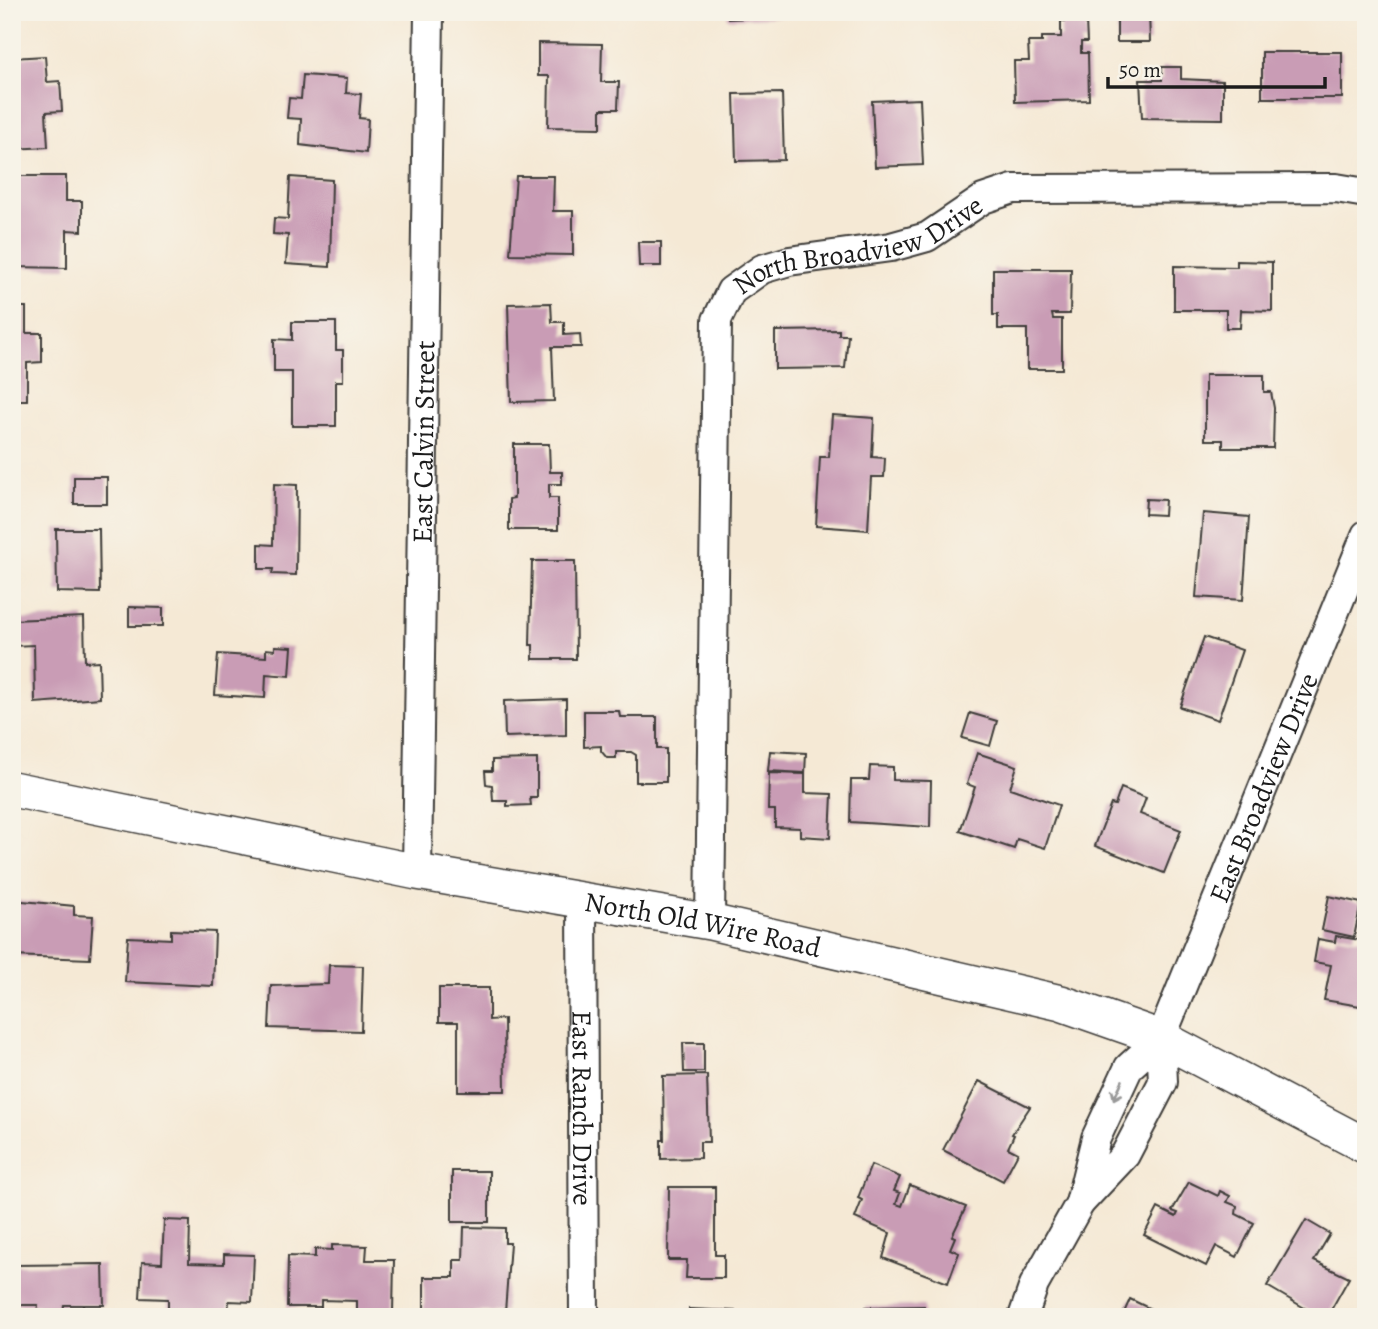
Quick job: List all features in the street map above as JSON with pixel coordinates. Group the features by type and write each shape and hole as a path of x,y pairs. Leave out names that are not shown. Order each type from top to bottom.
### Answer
{"street":[{"name":"East Calvin Street","path":"416,872 429,12"},
{"name":"North Broadview Drive","path":"710,922 716,320 732,290 762,269 789,261 891,247 927,237 983,200 1013,189 1336,188 1366,193"},
{"name":"East Broadview Drive","path":"1023,1317 1034,1285 1080,1203 1096,1138 1129,1067 1161,1038 1366,535"},
{"name":"North Old Wire Road","path":"12,789 416,872 710,922 1061,1003 1161,1038 1366,1146"},
{"name":"East Ranch Drive","path":"582,900 584,1317"}],"building":[{"path":"727,12 795,12 795,16 728,19"},
{"path":"1117,12 1149,12 1150,42 1117,42"},
{"path":"1061,21 1086,21 1087,42 1081,42 1081,53 1088,53 1089,100 1015,102 1014,61 1029,61 1028,42 1042,42 1042,37 1061,37"},
{"path":"538,43 602,44 601,82 619,82 618,109 601,109 601,128 548,127 549,76 538,76"},
{"path":"1262,52 1342,52 1342,98 1262,98"},
{"path":"45,56 47,82 60,81 62,111 46,112 48,147 12,149 12,58"},
{"path":"1162,67 1181,67 1181,79 1223,81 1223,119 1142,118 1140,80 1162,80"},
{"path":"303,75 347,78 346,93 361,94 359,118 368,119 366,153 300,145 301,119 287,118 289,98 301,99"},
{"path":"782,93 784,160 736,161 734,94"},
{"path":"920,99 923,165 875,167 872,101"},
{"path":"14,176 66,176 66,201 82,201 82,231 67,230 67,268 14,267"},
{"path":"516,176 554,176 553,211 573,211 573,255 510,254"},
{"path":"290,177 332,180 330,267 286,264 288,235 273,234 274,218 288,219"},
{"path":"638,242 661,242 661,266 639,266"},
{"path":"1237,261 1272,262 1272,311 1241,310 1240,328 1226,328 1226,310 1174,310 1174,266 1237,267"},
{"path":"993,269 1071,269 1070,314 1052,314 1053,319 1062,319 1062,369 1027,369 1027,329 998,329 998,315 993,315"},
{"path":"551,303 552,322 564,322 564,335 580,334 581,347 552,347 554,401 511,402 508,304"},
{"path":"12,307 26,307 26,333 42,333 42,362 27,363 27,400 12,400"},
{"path":"292,322 336,322 336,350 343,350 343,381 336,381 336,426 292,426 292,372 274,372 274,339 292,340"},
{"path":"839,330 839,335 848,335 845,368 775,369 775,331"},
{"path":"1205,375 1264,375 1264,392 1271,392 1274,408 1273,448 1223,448 1223,440 1205,440"},
{"path":"832,415 874,418 872,457 885,458 884,477 871,477 868,530 816,526 820,457 829,457"},
{"path":"514,444 549,444 550,472 562,472 562,484 549,484 549,498 558,498 558,530 509,530 509,499 514,498"},
{"path":"74,477 107,477 107,504 74,504"},
{"path":"274,484 297,485 296,575 272,574 273,569 259,569 259,544 273,545"},
{"path":"1146,499 1165,500 1164,515 1145,514"},
{"path":"1203,513 1249,517 1243,600 1196,597"},
{"path":"56,529 99,529 100,593 57,592"},
{"path":"532,561 575,561 576,659 533,659 533,645 530,645"},
{"path":"129,607 163,608 163,626 129,626"},
{"path":"84,617 85,662 99,661 100,698 35,703 34,645 12,646 12,620"},
{"path":"1204,637 1242,650 1218,720 1180,707"},
{"path":"275,646 292,647 290,676 266,674 265,698 215,695 218,654 266,657 266,649 275,650"},
{"path":"566,699 566,735 505,737 504,701"},
{"path":"584,711 619,711 620,717 657,717 657,749 666,749 666,782 636,782 636,755 631,752 616,752 616,758 607,758 601,751 601,746 584,747"},
{"path":"970,713 997,721 990,746 962,738"},
{"path":"770,751 806,753 805,773 768,771"},
{"path":"977,753 1017,766 1010,788 1059,805 1045,848 1017,839 1014,849 960,831 975,787 967,784"},
{"path":"537,759 537,798 530,798 531,805 507,806 507,801 493,801 492,785 486,784 485,771 492,771 492,760"},
{"path":"870,766 893,767 893,780 931,781 930,827 850,822 851,780 869,780"},
{"path":"769,773 805,774 805,793 832,794 830,838 800,836 800,828 775,827 775,810 768,810"},
{"path":"1121,788 1146,798 1140,814 1181,830 1164,873 1095,846 1111,804 1115,805"},
{"path":"1329,896 1361,903 1354,937 1322,930"},
{"path":"12,900 74,906 74,915 93,916 90,959 12,956"},
{"path":"171,930 215,932 213,986 125,982 128,937 171,939"},
{"path":"1336,936 1366,941 1366,1007 1324,1000 1331,965 1314,962 1318,939 1335,942"},
{"path":"329,965 363,966 361,1031 269,1028 271,986 328,984"},
{"path":"439,988 489,988 489,1020 504,1019 505,1091 458,1091 458,1022 439,1022"},
{"path":"683,1043 704,1043 704,1072 684,1072"},
{"path":"707,1075 709,1142 700,1142 700,1158 661,1159 661,1140 664,1140 663,1076"},
{"path":"979,1081 1030,1107 1012,1134 1014,1135 1008,1148 1018,1153 1003,1181 943,1150"},
{"path":"871,1165 900,1177 894,1191 900,1193 896,1204 902,1206 910,1185 966,1207 952,1236 955,1237 950,1249 959,1253 948,1283 883,1258 890,1233 855,1218 862,1200 858,1198"},
{"path":"452,1171 489,1171 489,1222 452,1222"},
{"path":"1189,1182 1218,1196 1220,1191 1230,1196 1227,1202 1237,1206 1236,1214 1254,1223 1237,1257 1216,1246 1206,1266 1144,1235 1158,1208 1176,1217 1178,1213 1172,1211"},
{"path":"669,1187 715,1187 715,1255 724,1255 724,1278 686,1278 687,1260 668,1260"},
{"path":"164,1220 190,1221 189,1263 224,1264 224,1254 254,1255 252,1302 229,1301 228,1314 168,1312 168,1299 140,1298 142,1262 162,1263"},
{"path":"1306,1220 1330,1234 1314,1261 1349,1278 1327,1317 1320,1317 1267,1286"},
{"path":"464,1227 505,1228 505,1243 510,1243 505,1312 474,1312 475,1317 424,1314 424,1277 454,1277 454,1260 463,1260"},
{"path":"332,1245 367,1246 366,1260 394,1260 393,1313 357,1313 357,1301 321,1300 321,1307 287,1307 288,1256 315,1257 315,1249 332,1250"},
{"path":"103,1264 104,1305 64,1305 63,1312 37,1312 38,1305 15,1305 14,1265"},
{"path":"1130,1299 1167,1317 1122,1317"},
{"path":"924,1306 924,1317 866,1317 866,1307"},
{"path":"689,1309 735,1311 735,1317 689,1317"}]}
